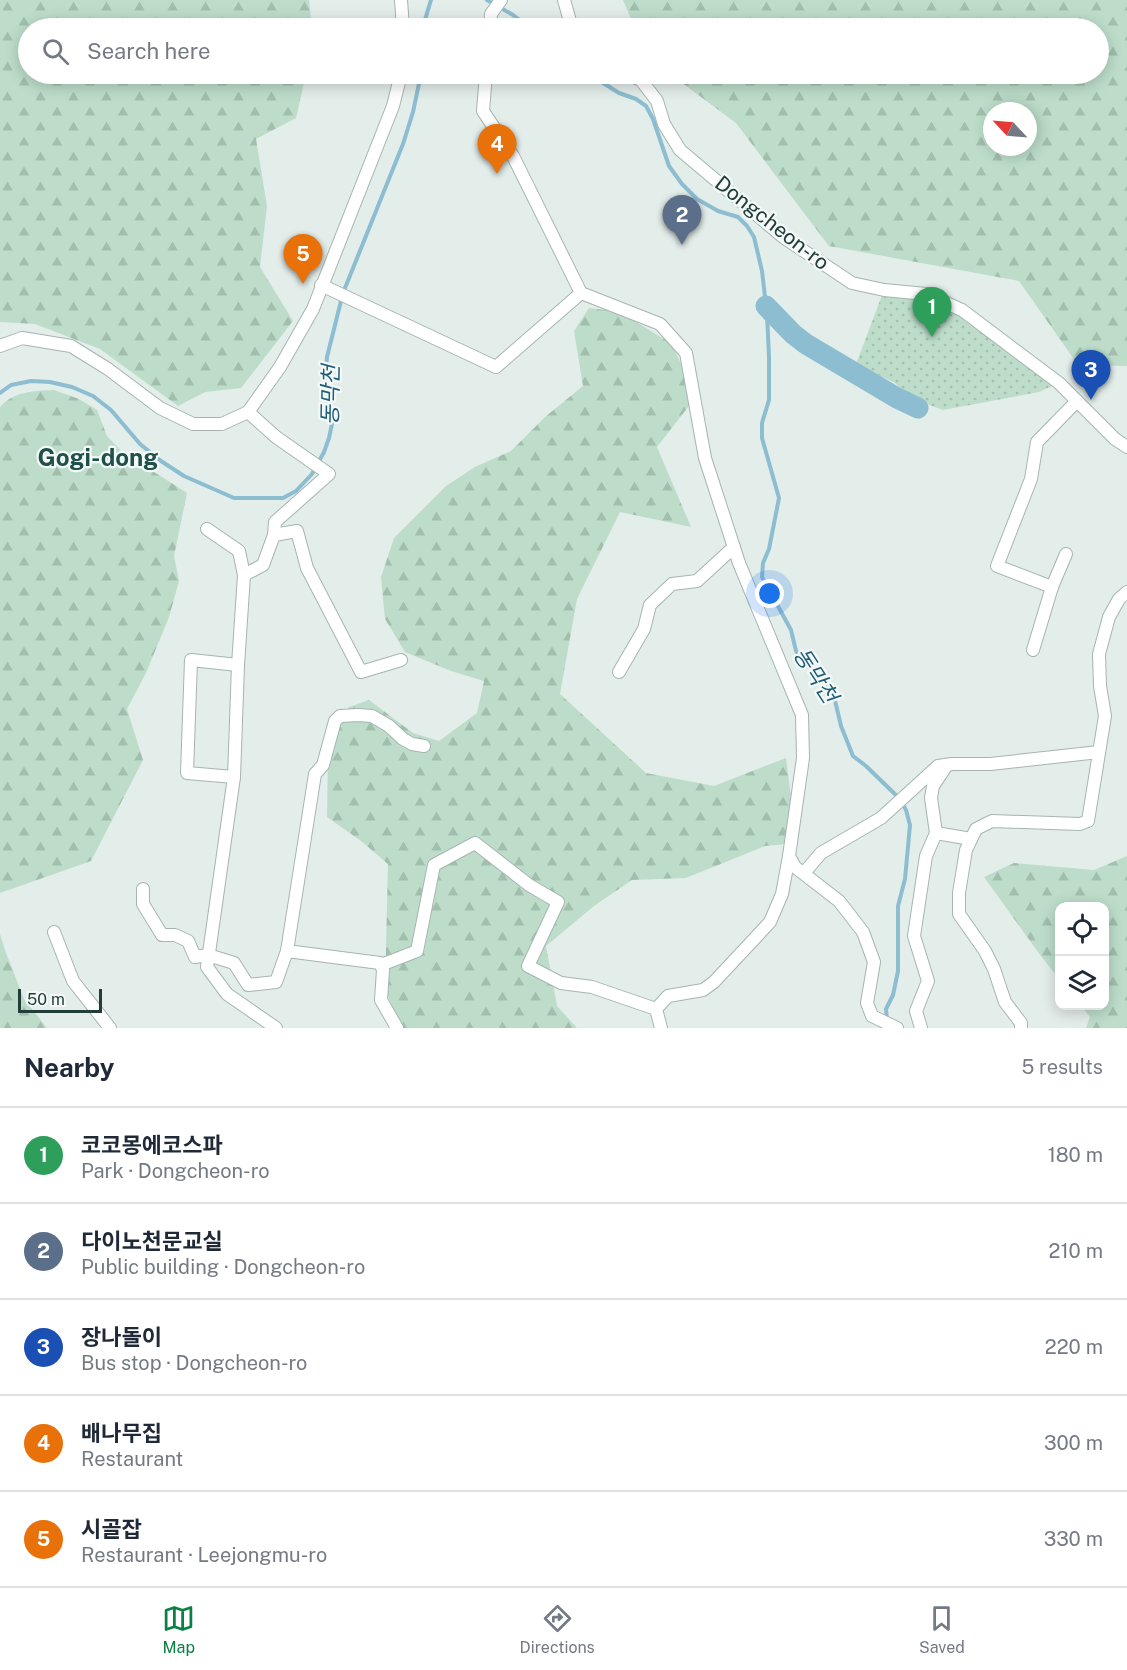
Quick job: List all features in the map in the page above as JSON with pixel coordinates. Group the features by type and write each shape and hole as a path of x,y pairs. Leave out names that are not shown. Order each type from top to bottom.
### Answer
{"street":[{"path":"401,0 402,18"},
{"path":"491,18 492,12 501,0"},
{"path":"564,0 569,18"},
{"path":"0,346 22,338 71,346 108,369 160,408 193,424 222,424 248,412 280,367 313,309 393,106 398,84"},
{"path":"485,84 483,111 513,156 581,293 660,324 686,353 705,458 734,547 802,715 802,758 789,856 782,894 770,922 714,982 702,990 668,996 656,1009"},
{"name":"Dongcheon-ro","path":"643,84 657,101 664,124 680,150 783,237 852,283 884,290 926,294 962,310 1059,383 1115,439 1127,447"},
{"path":"321,285 336,290 496,367 581,293"},
{"path":"1052,587 997,566 1031,479 1037,442 1077,401"},
{"path":"244,574 263,565 274,535 275,522 329,474 276,437 248,412"},
{"path":"207,529 238,551 244,574 237,664 234,777 207,968 226,994 276,1028"},
{"path":"274,535 297,531 307,568 361,672 401,660"},
{"path":"619,672 644,629 650,605 672,584 697,581 734,547"},
{"path":"1033,650 1052,587 1066,554"},
{"path":"1021,1028 1021,1023 1005,1002 994,969 985,951 959,914 959,893 966,850 976,829 992,821 1080,824 1088,821 1105,716 1100,686 1099,654 1109,617 1119,599 1127,592"},
{"path":"234,777 187,773 191,660 237,664"},
{"path":"143,889 143,904 162,935 175,935 188,940 195,957 208,955 234,963 248,985 276,982 287,951 315,774 323,765 335,721 340,716 372,716 389,726 403,739 412,744 424,746"},
{"path":"804,873 821,853 881,818 938,766 990,764 1099,752"},
{"path":"789,856 795,867 839,901 863,932 874,962 867,1003 872,1016 897,1028 916,1011 928,981 914,936 926,856 936,833 931,798 933,786 947,765"},
{"path":"936,833 971,839"},
{"path":"381,965 417,951 434,865 475,843 529,885 558,902 528,966 561,983 591,987 656,1009"},
{"path":"54,932 73,981 110,1028"},
{"path":"287,951 380,963 383,970 381,1000 397,1028"},
{"path":"656,1009 661,1028"},
{"path":"916,1011 921,1028"}],"green space":[{"path":"0,0 309,0 311,18 18,18 18,84 304,84 296,118 256,139 267,206 260,267 293,321 241,388 205,392 178,406 100,349 35,324 0,322"},
{"path":"623,0 1127,0 1127,366 1078,365 1019,281 829,246 736,123 683,84 1109,84 1109,18 631,18"},
{"path":"884,290 962,310 1059,383 1039,392 943,410 911,398 895,383 856,364"},
{"path":"589,308 620,312 672,344 696,397 657,447 691,527 620,512 577,599 560,694 646,773 714,786 786,758 797,843 765,846 686,878 632,880 594,906 546,946 557,1006 577,1028 403,1028 385,990 388,864 327,817 328,753 349,707 369,700 413,733 439,741 477,713 484,681 451,671 405,652 385,619 381,577 394,538 446,486 475,467 511,451 545,417 583,386 574,331"},
{"path":"54,390 79,399 97,410 107,436 127,457 187,493 174,556 179,581 169,617 146,673 127,709 143,760 91,861 0,893 0,407 18,395"},
{"path":"1127,856 1127,1028 1086,1028 1090,1017 1084,1010 1109,1010 1109,902 1055,902 1055,974 984,877 1014,863 1094,870"},
{"path":"0,934 24,999 47,1028 0,1028"}],"waterway":[{"name":"동막천","path":"426,18 431,0"},
{"name":"동막천","path":"487,0 517,18"},
{"name":"동막천","path":"0,393 11,385 31,381 72,387 93,396 111,410 140,444 184,476 234,498 283,498 296,491 312,474 329,438 332,424 325,380 327,357 343,293 403,144 419,84"},
{"name":"동막천","path":"605,84 646,106 653,119 669,166 682,184 697,199 718,211 738,217 754,237 762,271 769,357 769,400 762,423 762,438 779,498 769,549 763,563 762,577 791,630 796,651 833,692 841,726 853,756 899,798 906,810 910,825 905,879 898,906 898,971 893,995 886,1009 887,1021"},
{"name":"동막천","path":"766,306 806,344 918,408"}],"place":[{"name":"배나무집","path":"497,174"},
{"name":"다이노천문교실","path":"682,245"},
{"name":"시골잡","path":"303,284"},
{"name":"코코몽에코스파","path":"932,337"},
{"name":"장나돌이","path":"1091,400"}],"district":[{"name":"Gogi-dong","path":"98,458"}]}
